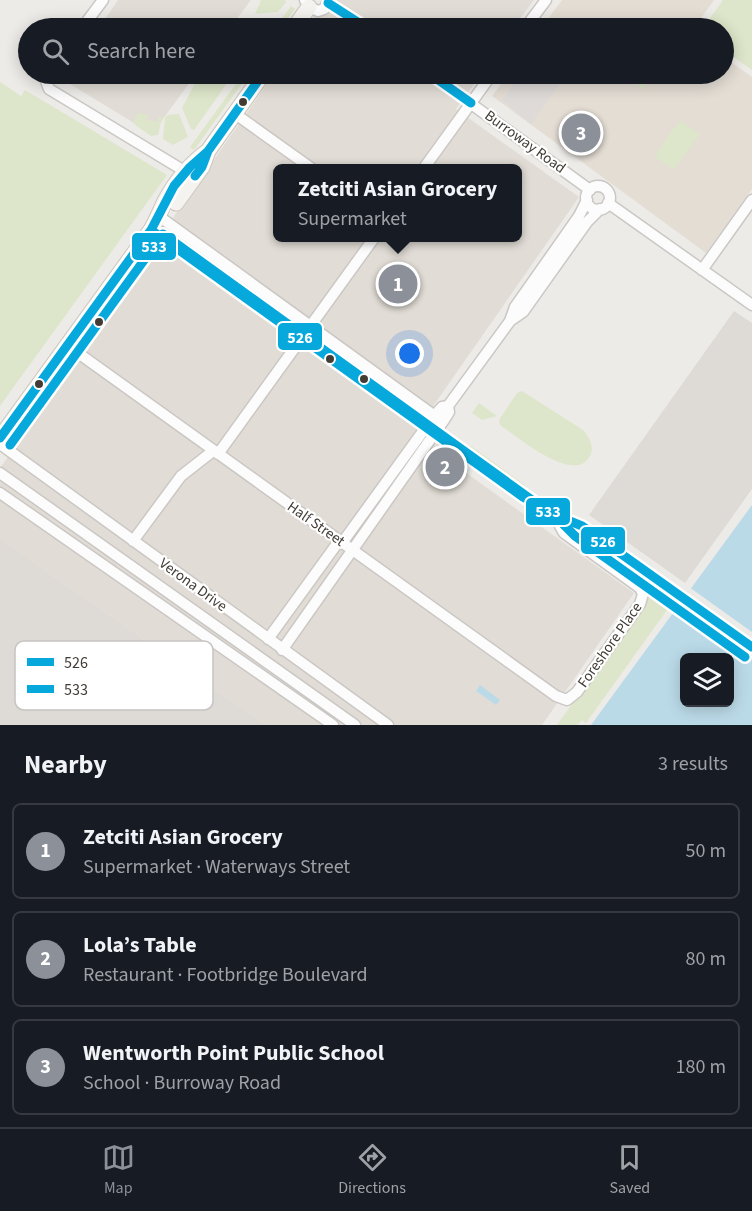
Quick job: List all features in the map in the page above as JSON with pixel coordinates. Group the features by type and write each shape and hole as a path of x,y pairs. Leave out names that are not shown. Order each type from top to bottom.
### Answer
{"street":[{"path":"90,18 103,0"},
{"path":"532,18 546,0"},
{"path":"299,18 307,4 318,11 324,9 329,2 352,18"},
{"path":"46,84 186,172"},
{"path":"0,438 155,224 174,207 202,167 208,151 256,84"},
{"name":"Burroway Road","path":"444,84 588,195"},
{"path":"427,164 485,84"},
{"path":"234,113 304,164"},
{"path":"155,224 165,201 186,172 194,161 208,151"},
{"path":"282,650 439,419 441,406 448,406 510,321 515,307 579,216 588,195 597,186 604,188 610,196 604,206 587,222 523,312 510,321"},
{"path":"588,195 591,207 604,206 752,305"},
{"path":"702,270 752,201"},
{"path":"155,224 311,327 439,419"},
{"path":"155,224 302,338 431,430"},
{"path":"133,541 181,476 215,453 311,327 371,242"},
{"name":"Half Street","path":"67,345 556,696 567,700"},
{"path":"268,639 341,542 431,430"},
{"name":"Foreshore Place","path":"431,430 523,497 560,517 560,526 564,533 638,586 643,594 640,604 577,692 567,700"},
{"name":"Verona Drive","path":"0,444 388,725"},
{"name":"Verona Drive","path":"0,473 355,725"},
{"path":"0,493 212,641"},
{"path":"112,571 121,559"},
{"path":"213,642 333,725"},
{"path":"257,673 265,661"}],"shaded area":[{"path":"118,0 251,0 238,18 106,18"},
{"path":"326,0 534,0 520,18 312,18"},
{"path":"562,0 714,0 701,18 548,18"},
{"path":"734,64 752,77 752,189 706,253 492,96 501,84 734,84"},
{"path":"70,84 189,84 152,134"},
{"path":"267,84 474,84 456,109 579,197 413,435 634,593 542,725 266,725 213,688 213,641 146,641 0,539 0,468 156,251 175,215"},
{"path":"514,84 560,84 531,124 502,100"},
{"path":"734,311 752,323 752,489 685,583 589,515"},
{"path":"0,539 146,641 15,641 15,710 213,710 213,688 266,725 0,725"}],"green space":[{"path":"261,0 285,0 286,2 278,12 255,14"},
{"path":"723,0 752,0 752,70 734,57 734,18 710,18"},
{"path":"291,6 295,9 288,18 282,18"},
{"path":"0,82 21,96 25,90 167,175 0,406"},
{"path":"226,84 194,130 191,129 182,108 194,85"},
{"path":"236,84 242,84 194,150 190,147"},
{"path":"636,84 647,84 643,89"},
{"path":"138,113 149,115 147,120 158,122 158,116 162,118 158,135 151,136 135,125 134,119"},
{"path":"179,114 188,137 173,145 163,139 165,117"},
{"path":"680,120 700,134 674,170 654,156"},
{"path":"522,391 583,430 592,449 590,456 582,464 572,465 545,456 500,425 499,420 517,393"},
{"path":"479,403 497,416 482,420 472,413"},
{"path":"452,437 474,448 526,486 523,491"},
{"path":"571,529 581,532 657,587 650,596 647,595 648,590 644,581 624,572 569,531"},
{"path":"649,597 667,610 586,723 582,720 578,725 557,725"}],"water":[{"path":"752,505 752,725 591,725"},
{"path":"480,685 500,700 496,705 476,691"}],"pier":[{"path":"689,587 752,632 752,655 678,601"}],"transit line":[{"name":"526","path":"328,3 351,18"},
{"name":"526","path":"195,176 202,167 208,151 256,84"},
{"name":"526","path":"444,84 471,103"},
{"name":"526","path":"0,438 151,230 174,186 208,151"},
{"name":"526","path":"151,230 523,497 582,526 752,647"},
{"name":"533","path":"10,445 163,234 557,518 575,536 745,657"}],"place":[{"name":"Wentworth Point Public School","path":"581,133"},
{"name":"Zetciti Asian Grocery","path":"398,284"},
{"name":"Lola’s Table","path":"445,467"}]}
